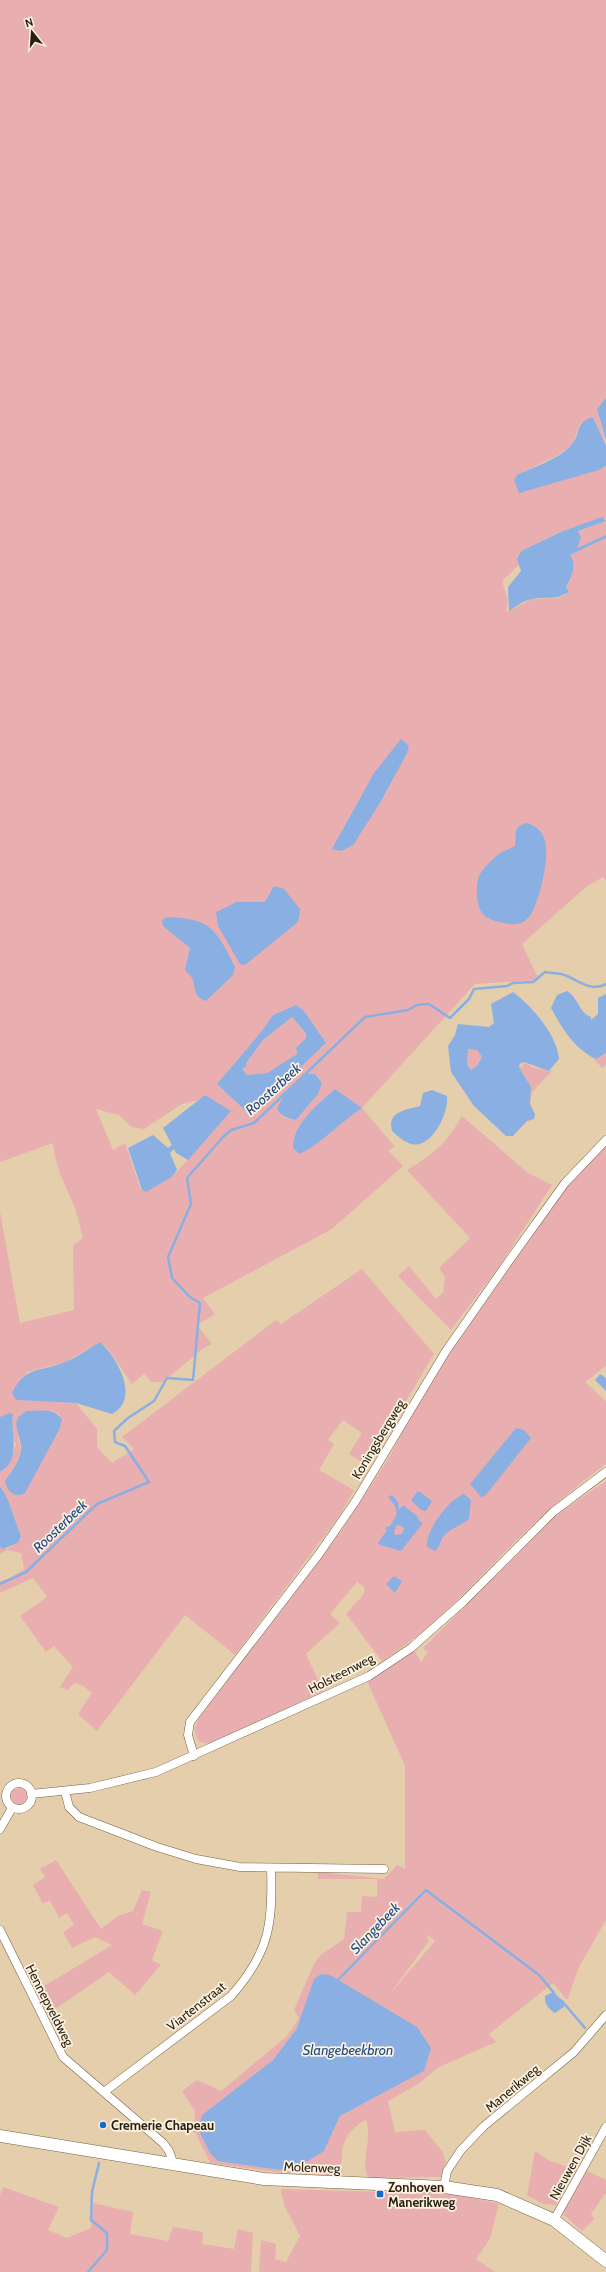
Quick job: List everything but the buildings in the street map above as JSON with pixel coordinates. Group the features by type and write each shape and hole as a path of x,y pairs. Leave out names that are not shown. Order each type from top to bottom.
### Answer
{"street":[{"name":"Koningsbergweg","path":"194,1756 188,1736 190,1722 324,1548 355,1502 446,1351 506,1265 565,1183 606,1140"},
{"name":"Holsteenweg","path":"32,1794 65,1791 121,1782 156,1772 369,1676 411,1648 464,1602 553,1512 606,1472"},
{"path":"22,1783 29,1787 32,1794 28,1806 20,1809 12,1808 6,1801 4,1787 22,1783"},
{"path":"65,1791 69,1807 75,1815 157,1847 196,1859 240,1867 384,1868"},
{"path":"0,1829 12,1808"},
{"name":"Viartenstraat","path":"104,2092 231,1996 245,1980 262,1953 270,1924 272,1868"},
{"name":"Hennepveldweg","path":"0,1930 63,2057 163,2144 169,2151 174,2165"},
{"name":"Manerikweg","path":"444,2187 447,2171 461,2150 484,2126 574,2052 606,2015"},
{"name":"Nieuwen Dijk","path":"554,2220 606,2127"},
{"name":"Molenweg","path":"0,2136 264,2179 444,2187 497,2195 554,2220 606,2261"}],"shaded area":[{"path":"0,0 606,0 606,398 597,409 606,446 593,417 580,424 572,445 556,456 517,475 599,470 606,466 606,520 602,518 563,531 521,551 520,564 502,581 508,600 506,612 532,599 558,598 570,592 566,588 572,576 574,567 570,555 606,538 606,881 603,877 586,887 522,944 539,980 475,984 362,1108 395,1147 388,1150 403,1166 332,1229 203,1298 215,1314 197,1325 212,1344 201,1350 163,1382 152,1382 144,1374 132,1384 108,1349 100,1342 66,1362 27,1372 16,1400 76,1403 97,1429 97,1447 112,1463 134,1449 122,1437 276,1320 281,1324 362,1269 434,1354 368,1466 349,1454 362,1433 343,1420 328,1440 334,1444 319,1470 354,1490 340,1515 235,1655 185,1615 97,1731 78,1714 92,1693 82,1685 74,1683 68,1690 60,1687 73,1667 54,1646 46,1652 20,1616 47,1597 33,1578 0,1593 0,1581 8,1579 24,1569 21,1553 7,1550 0,1554 0,1547 7,1549 18,1543 21,1536 9,1502 0,1487 0,1472 5,1469 16,1445 12,1436 13,1414 9,1413 0,1417 0,1212 20,1323 74,1310 73,1246 83,1238 75,1208 58,1169 53,1143 0,1162","holes":["296,1005 304,1012 326,1043 250,1115 217,1084 261,1032 273,1015","307,1074 315,1074 322,1083 318,1094 296,1120 285,1118 280,1114 283,1097","205,1095 201,1145 172,1177 141,1190 125,1143 113,1150 96,1109 119,1115 131,1127 144,1129 182,1104 198,1100","323,1099 362,1108 343,1120 328,1135 293,1139 301,1123","27,1411 53,1411 60,1415 5,1481 15,1467 21,1450 18,1437 20,1414"]},
{"path":"606,521 606,535 577,548 581,538 578,531"},
{"path":"292,1017 306,1033 306,1038 296,1048 297,1054 267,1073 247,1075 242,1069 247,1066 246,1063 263,1040"},
{"path":"468,1049 477,1050 482,1057 477,1066 471,1070 467,1064"},
{"path":"606,1053 606,1065 602,1068 592,1057 596,1059"},
{"path":"524,1062 532,1067 549,1071 553,1070 532,1092 530,1104 531,1087 519,1067 522,1067"},
{"path":"462,1116 528,1173 552,1185 498,1268 451,1330 398,1276 409,1266 436,1299 443,1293 445,1277 439,1268 470,1238 407,1170 439,1148"},
{"path":"606,1146 606,1366 585,1382 606,1401 606,1464 537,1521 452,1605 418,1635 382,1661 346,1614 363,1595 365,1588 357,1582 330,1614 340,1623 306,1654 323,1691 211,1744 200,1742 197,1739 195,1730 200,1717 342,1530 390,1456 416,1406 445,1360 568,1185","holes":["516,1428 524,1430 531,1438 470,1484"]},
{"path":"606,1481 606,1920 579,1967 567,2000 553,1983 489,2034 496,2042 439,2067 418,2084 388,2101 395,2132 425,2130 442,2151 446,2162 441,2177 368,2178 365,2164 368,2134 366,2120 352,2130 344,2143 342,2150 343,2176 276,2172 210,2163 194,2130 195,2111 182,2091 197,2080 221,2091 287,2036 299,2018 294,2010 314,1964 321,1955 344,1939 347,1912 361,1912 362,1896 377,1897 377,1879 318,1879 318,1872 384,1879 397,1865 405,1869 405,1766 367,1681 400,1661 414,1650 421,1662 428,1652 423,1648 555,1516","holes":["426,1934 435,1941 389,1995 429,1941","313,1986 424,2071 340,2116 324,2151 202,2115 273,2060 297,2028"]},
{"path":"19,1788 25,1790 27,1796 25,1802 19,1804 13,1802 11,1796 13,1790"},
{"path":"56,1860 101,1929 118,1916 133,1911 142,1890 151,1892 142,1924 163,1931 152,1960 161,1965 135,1995 109,1972 48,2014 36,1991 112,1945 95,1937 72,1948 63,1932 74,1925 67,1913 59,1918 50,1900 43,1904 33,1885 45,1877 40,1869"},
{"path":"535,2151 550,2161 577,2170 556,2205 543,2204 527,2195"},
{"path":"587,2171 606,2180 606,2193 591,2214 594,2219 582,2231 564,2215 565,2208"},
{"path":"3,2187 59,2207 48,2230 67,2238 91,2228 93,2203 133,2212 130,2234 168,2241 173,2227 203,2232 202,2244 234,2249 238,2229 253,2233 251,2272 0,2272 0,2195"},
{"path":"281,2189 456,2194 499,2204 490,2239 476,2259 495,2272 259,2272 261,2240 276,2244 275,2259 286,2262 300,2236 284,2205"}],"water":[{"path":"606,398 606,441 597,409"},
{"path":"593,417 606,446 606,466 599,470 519,493 514,480 517,475 561,454 575,440 583,422"},
{"path":"602,517 606,521 578,531 581,538 577,548 606,535 606,538 570,555 574,567 572,576 566,587 569,592 554,597 528,600 509,611 508,587 521,571 517,559 521,551 563,531"},
{"path":"401,739 409,746 407,753 381,801 354,844 342,851 332,849 374,773"},
{"path":"526,823 536,827 544,838 546,858 540,892 533,911 523,922 513,924 494,921 487,918 482,913 478,904 478,878 494,858 503,851 515,846 517,829"},
{"path":"274,886 284,889 300,909 298,922 245,965 240,964 218,926 216,912 237,902 265,902"},
{"path":"168,917 195,920 211,929 223,944 235,967 233,975 206,1001 197,995 192,979 185,970 190,948 163,926 162,920"},
{"path":"567,991 574,997 581,1009 591,1017 591,1020 598,1014 598,998 606,994 606,1053 596,1059 581,1050 575,1044 564,1030 551,1008 557,995"},
{"path":"513,992 528,1005 549,1031 554,1040 559,1059 549,1071 524,1062 520,1064 519,1067 531,1087 530,1104 535,1114 534,1119 527,1121 513,1136 506,1136 474,1106 451,1072 448,1046 455,1035 458,1024 489,1027 494,1023 491,1004","holes":["468,1049 477,1050 482,1057 477,1066 471,1070 467,1064"]},
{"path":"296,1005 304,1011 326,1043 250,1115 217,1084 261,1032 273,1015","holes":["292,1017 306,1033 306,1038 296,1048 297,1054 267,1073 247,1075 242,1069 247,1066 246,1063 263,1040"]},
{"path":"307,1074 315,1074 322,1083 318,1094 296,1120 285,1117 277,1109 283,1097"},
{"path":"335,1089 362,1108 346,1119 317,1144 300,1154 293,1148 294,1139 301,1123 321,1101"},
{"path":"432,1090 447,1096 446,1109 440,1124 425,1142 416,1145 408,1143 392,1131 392,1120 398,1113 420,1106 423,1093"},
{"path":"205,1095 231,1111 188,1160 176,1153 174,1149 170,1153 177,1170 172,1177 146,1192 142,1190 128,1148 153,1135 168,1148 172,1145 163,1128"},
{"path":"100,1342 107,1349 119,1367 125,1389 125,1399 121,1407 112,1414 76,1403 16,1400 12,1393 23,1377 29,1373 69,1360"},
{"path":"600,1374 606,1378 606,1391 595,1380"},
{"path":"27,1411 51,1411 62,1420 59,1430 25,1493 18,1495 9,1491 5,1481 13,1470 21,1450 16,1424 17,1419"},
{"path":"9,1413 13,1414 13,1453 7,1467 0,1472 0,1417"},
{"path":"516,1428 524,1430 531,1438 485,1496 481,1497 470,1484"},
{"path":"0,1487 9,1502 21,1536 18,1543 3,1549 0,1547"},
{"path":"417,1492 420,1492 432,1501 426,1511 421,1510 411,1500"},
{"path":"464,1494 471,1500 469,1519 445,1535 435,1551 427,1547 427,1540 439,1516 452,1502"},
{"path":"392,1495 398,1502 399,1510 403,1505 423,1523 401,1551 380,1545 378,1543 387,1530 385,1528 390,1526 397,1514 395,1506 388,1497","holes":["399,1525 404,1528 402,1534 395,1535 394,1532 396,1526"]},
{"path":"394,1576 402,1581 395,1593 386,1584"},
{"name":"Slangebeekbron","path":"321,1974 330,1975 417,2027 431,2048 424,2071 340,2116 324,2151 308,2161 281,2170 218,2161 210,2153 198,2129 202,2115 273,2060 297,2028 314,1979"},
{"path":"553,1992 563,2001 564,2007 555,2013 547,2006 545,2001 545,1996"}],"waterway":[{"name":"Roosterbeek","path":"0,1584 26,1572 97,1504 149,1482 125,1446 115,1442 114,1431 128,1418 154,1401 167,1378 193,1380 200,1303 190,1297 172,1278 168,1257 191,1204 187,1178 223,1137 231,1130 254,1123 365,1017 408,1010 417,1005 429,1004 450,1018 469,999 474,989 507,986 513,983 533,982 545,972 561,974 583,984 594,987 606,984"},
{"name":"Slangebeek","path":"336,1982 426,1890 539,1975 554,1993"},
{"name":"Slangebeek","path":"562,2001 585,2028"},
{"name":"Slangebeek","path":"195,2131 201,2129"},
{"path":"88,2272 107,2250 107,2233 91,2220 92,2192 99,2163"}],"place":[{"name":"Cremerie Chapeau","path":"103,2125"},
{"name":"Zonhoven Manerikweg","path":"380,2194"}]}
